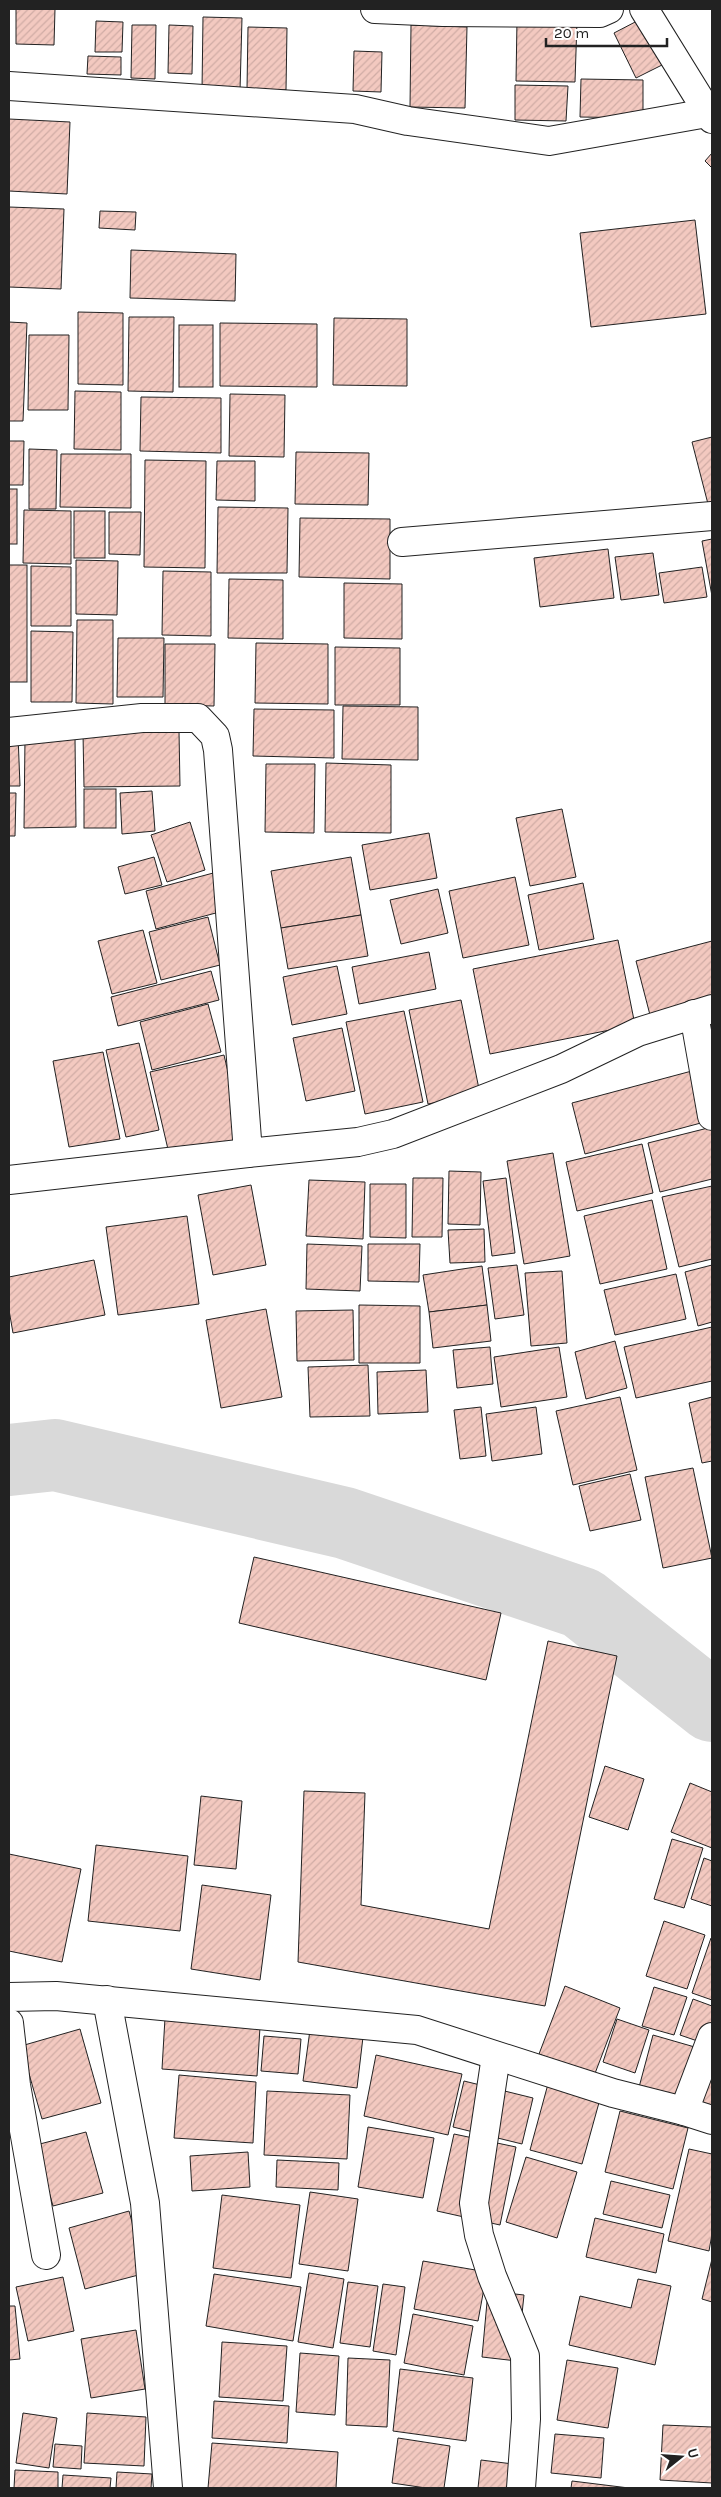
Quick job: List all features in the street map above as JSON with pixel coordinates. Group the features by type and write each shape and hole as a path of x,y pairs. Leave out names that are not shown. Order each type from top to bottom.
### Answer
{"street":[{"path":"375,9 443,12 600,13 609,9"},
{"path":"9,86 355,109 408,121 549,141 710,116 644,9"},
{"path":"402,542 712,516"},
{"path":"9,732 142,718 198,718 215,736 218,750 229,882 248,1153"},
{"path":"9,1180 358,1142 393,1134 561,1069 638,1032 703,1012 712,1116"},
{"path":"9,1997 56,1996 107,2000 417,2030 613,2093 712,2120"},
{"path":"107,2000 145,2203 168,2488"},
{"path":"9,2023 16,2085 46,2255"},
{"path":"684,2111 712,2037"},
{"path":"496,2056 474,2203 479,2235 492,2276 525,2356 526,2419 521,2488"}],"building":[{"path":"16,9 55,9 54,45 16,44"},
{"path":"203,17 242,18 240,91 202,90"},
{"path":"517,20 577,21 575,82 516,81"},
{"path":"639,20 662,65 636,78 614,33"},
{"path":"96,21 123,22 122,52 95,52"},
{"path":"132,25 156,25 155,79 131,78"},
{"path":"169,25 193,26 192,74 168,73"},
{"path":"411,25 467,27 465,108 410,107"},
{"path":"248,27 287,28 286,90 247,89"},
{"path":"354,51 382,52 381,92 353,91"},
{"path":"88,56 121,57 121,75 87,74"},
{"path":"581,79 643,80 643,118 580,117"},
{"path":"515,85 568,86 566,121 515,120"},
{"path":"9,119 70,122 67,194 9,191"},
{"path":"712,153 712,168 705,161"},
{"path":"9,207 64,209 61,289 9,287"},
{"path":"100,211 136,212 135,230 99,228"},
{"path":"695,220 706,314 591,327 580,233"},
{"path":"131,250 236,254 235,301 130,298"},
{"path":"78,312 123,313 123,385 78,384"},
{"path":"129,317 174,317 173,392 128,391"},
{"path":"334,318 407,319 407,386 333,385"},
{"path":"9,322 27,323 23,421 9,421"},
{"path":"220,323 317,324 317,387 220,386"},
{"path":"179,325 213,325 213,387 179,387"},
{"path":"29,335 69,335 68,410 28,410"},
{"path":"75,391 121,392 121,450 74,449"},
{"path":"230,394 285,395 284,457 229,456"},
{"path":"141,397 221,398 221,453 140,451"},
{"path":"712,437 712,503 708,504 692,442"},
{"path":"9,441 24,441 23,485 9,485"},
{"path":"29,449 57,450 56,509 29,509"},
{"path":"296,452 369,453 368,505 295,504"},
{"path":"61,454 131,454 131,508 60,507"},
{"path":"145,460 206,461 205,568 144,567"},
{"path":"217,461 255,461 255,501 216,500"},
{"path":"9,489 17,489 17,544 9,544"},
{"path":"218,507 288,508 287,573 217,573"},
{"path":"24,510 71,511 71,564 23,563"},
{"path":"74,511 105,511 105,558 74,558"},
{"path":"109,512 141,512 140,555 109,554"},
{"path":"300,518 390,519 390,579 299,577"},
{"path":"712,539 712,596 702,541"},
{"path":"608,549 614,598 540,607 534,558"},
{"path":"653,553 659,595 621,600 615,557"},
{"path":"76,560 118,561 117,615 76,614"},
{"path":"9,565 27,565 27,682 9,682"},
{"path":"31,566 71,567 71,626 31,626"},
{"path":"702,567 707,597 664,603 659,573"},
{"path":"163,571 211,572 211,636 162,635"},
{"path":"229,579 283,580 283,639 228,638"},
{"path":"344,583 402,584 402,639 344,638"},
{"path":"77,620 113,620 113,704 76,703"},
{"path":"31,631 73,632 72,702 31,702"},
{"path":"118,638 164,638 163,697 117,697"},
{"path":"256,643 328,644 328,704 255,703"},
{"path":"165,644 215,644 214,706 165,705"},
{"path":"335,647 400,648 400,705 335,705"},
{"path":"343,706 418,707 418,760 342,759"},
{"path":"254,709 334,710 334,758 253,756"},
{"path":"179,731 180,786 84,787 83,733"},
{"path":"9,735 18,735 20,786 9,786"},
{"path":"25,737 75,737 76,827 24,828"},
{"path":"326,763 391,765 391,833 325,832"},
{"path":"266,764 315,764 314,833 265,832"},
{"path":"84,789 116,789 116,828 84,828"},
{"path":"152,791 155,831 122,834 120,793"},
{"path":"9,793 16,793 15,836 9,836"},
{"path":"562,809 576,877 530,886 516,818"},
{"path":"190,822 205,870 167,882 151,835"},
{"path":"429,833 437,878 370,890 362,845"},
{"path":"154,857 162,885 125,894 118,867"},
{"path":"351,857 361,915 281,928 271,871"},
{"path":"217,872 227,910 156,929 146,891"},
{"path":"515,877 529,945 463,958 449,891"},
{"path":"583,883 594,939 539,950 528,895"},
{"path":"438,889 448,933 401,944 390,900"},
{"path":"361,915 368,956 288,969 281,928"},
{"path":"208,917 220,965 161,980 149,932"},
{"path":"143,930 157,983 112,994 98,941"},
{"path":"618,940 635,1025 490,1054 473,969"},
{"path":"712,941 712,998 650,1015 636,961"},
{"path":"429,952 436,989 359,1004 352,967"},
{"path":"337,966 347,1014 292,1025 283,977"},
{"path":"211,971 219,1000 118,1026 111,997"},
{"path":"461,1000 480,1094 428,1104 409,1010"},
{"path":"208,1004 221,1052 152,1070 140,1022"},
{"path":"404,1011 423,1102 365,1114 346,1022"},
{"path":"342,1028 355,1091 306,1101 293,1038"},
{"path":"139,1043 159,1130 126,1137 106,1050"},
{"path":"103,1052 120,1139 69,1147 53,1061"},
{"path":"224,1055 244,1141 170,1158 150,1072"},
{"path":"703,1068 712,1120 585,1154 572,1103"},
{"path":"712,1127 712,1179 660,1192 648,1143"},
{"path":"642,1144 653,1193 577,1211 566,1162"},
{"path":"553,1153 570,1256 524,1264 507,1161"},
{"path":"449,1171 481,1172 480,1225 448,1224"},
{"path":"413,1178 443,1178 442,1237 412,1237"},
{"path":"506,1178 515,1253 492,1256 483,1181"},
{"path":"309,1180 365,1182 363,1239 306,1236"},
{"path":"370,1184 406,1184 406,1238 370,1237"},
{"path":"251,1185 266,1265 213,1275 198,1195"},
{"path":"712,1186 712,1259 679,1267 662,1197"},
{"path":"652,1200 667,1269 600,1284 584,1216"},
{"path":"187,1216 199,1304 118,1315 106,1227"},
{"path":"484,1229 485,1262 450,1263 448,1230"},
{"path":"307,1244 362,1246 360,1291 306,1289"},
{"path":"368,1244 420,1244 419,1282 368,1281"},
{"path":"94,1260 105,1315 13,1333 9,1310 9,1277"},
{"path":"517,1265 524,1315 495,1319 488,1268"},
{"path":"712,1265 712,1322 698,1326 685,1272"},
{"path":"482,1266 487,1305 429,1312 423,1275"},
{"path":"562,1271 567,1343 531,1346 525,1273"},
{"path":"676,1274 686,1319 615,1335 604,1290"},
{"path":"359,1305 420,1306 420,1363 359,1363"},
{"path":"487,1305 491,1341 433,1348 429,1312"},
{"path":"266,1309 282,1397 221,1408 206,1320"},
{"path":"353,1310 354,1360 297,1361 296,1311"},
{"path":"712,1327 712,1381 636,1398 624,1347"},
{"path":"615,1341 627,1388 586,1399 575,1352"},
{"path":"490,1347 493,1384 457,1388 453,1350"},
{"path":"559,1347 567,1397 501,1407 494,1357"},
{"path":"368,1365 370,1416 310,1417 308,1367"},
{"path":"426,1370 428,1412 378,1414 377,1372"},
{"path":"620,1397 637,1470 573,1485 556,1411"},
{"path":"712,1397 712,1461 702,1463 689,1403"},
{"path":"481,1407 486,1456 460,1459 454,1410"},
{"path":"536,1407 542,1454 492,1461 486,1414"},
{"path":"693,1468 712,1558 663,1568 645,1477"},
{"path":"630,1474 641,1520 590,1531 579,1486"},
{"path":"254,1557 501,1613 486,1680 239,1623"},
{"path":"548,1641 617,1656 545,2006 298,1962 304,1791 365,1793 361,1905 489,1929"},
{"path":"605,1766 644,1779 628,1830 589,1817"},
{"path":"690,1783 712,1792 712,1848 671,1832"},
{"path":"201,1796 242,1801 236,1869 194,1865"},
{"path":"672,1839 703,1848 684,1908 654,1899"},
{"path":"96,1845 188,1856 180,1931 88,1921"},
{"path":"9,1854 81,1869 62,1962 9,1951"},
{"path":"704,1858 712,1861 712,1906 691,1899"},
{"path":"202,1885 271,1895 260,1980 191,1969"},
{"path":"664,1921 705,1935 687,1989 646,1976"},
{"path":"712,1939 712,2000 692,1993"},
{"path":"565,1986 620,2008 594,2076 539,2054"},
{"path":"654,1987 687,1997 674,2035 642,2026"},
{"path":"693,1999 712,2006 712,2046 680,2035"},
{"path":"165,2018 260,2027 257,2076 162,2069"},
{"path":"617,2019 649,2030 635,2073 603,2062"},
{"path":"80,2029 101,2103 42,2119 21,2046"},
{"path":"310,2030 363,2037 357,2088 303,2081"},
{"path":"653,2035 712,2052 712,2113 638,2091"},
{"path":"264,2036 301,2039 298,2074 261,2071"},
{"path":"376,2055 462,2074 448,2135 364,2116"},
{"path":"179,2075 256,2082 253,2143 174,2138"},
{"path":"464,2081 533,2098 522,2144 453,2127"},
{"path":"548,2084 600,2099 582,2164 530,2150"},
{"path":"267,2091 350,2095 347,2159 264,2155"},
{"path":"620,2111 688,2128 673,2189 605,2172"},
{"path":"368,2127 434,2138 423,2198 358,2187"},
{"path":"86,2132 103,2193 53,2206 36,2145"},
{"path":"454,2134 516,2147 500,2225 437,2211"},
{"path":"689,2149 712,2154 712,2234 709,2251 668,2241"},
{"path":"248,2152 250,2187 192,2191 190,2156"},
{"path":"526,2157 577,2172 557,2238 506,2222"},
{"path":"277,2160 339,2163 338,2190 276,2187"},
{"path":"611,2181 670,2195 662,2228 603,2214"},
{"path":"310,2192 358,2199 348,2271 299,2264"},
{"path":"222,2195 300,2205 291,2278 213,2268"},
{"path":"129,2211 146,2273 85,2289 69,2228"},
{"path":"595,2218 664,2234 656,2273 586,2257"},
{"path":"712,2259 712,2302 702,2299"},
{"path":"423,2261 487,2272 478,2321 414,2309"},
{"path":"309,2273 344,2279 333,2348 298,2342"},
{"path":"214,2274 301,2287 293,2341 206,2326"},
{"path":"63,2277 74,2331 28,2341 16,2287"},
{"path":"638,2279 671,2286 655,2365 569,2345 580,2296 631,2308"},
{"path":"348,2282 378,2286 370,2347 340,2343"},
{"path":"383,2284 405,2287 396,2355 373,2351"},
{"path":"488,2291 524,2295 517,2361 482,2357"},
{"path":"9,2306 15,2306 20,2359 9,2360"},
{"path":"413,2314 473,2326 464,2375 404,2363"},
{"path":"136,2330 145,2389 91,2398 81,2339"},
{"path":"222,2342 287,2346 283,2401 219,2397"},
{"path":"300,2353 339,2356 335,2415 296,2412"},
{"path":"348,2358 390,2360 387,2427 346,2425"},
{"path":"567,2360 618,2368 608,2428 557,2420"},
{"path":"400,2369 473,2378 466,2441 393,2431"},
{"path":"214,2401 289,2406 287,2443 212,2438"},
{"path":"23,2413 57,2418 49,2468 16,2463"},
{"path":"87,2413 146,2417 144,2466 84,2463"},
{"path":"663,2425 712,2427 712,2483 660,2480"},
{"path":"555,2434 604,2438 601,2478 551,2473"},
{"path":"398,2438 450,2446 444,2488 426,2488 392,2483"},
{"path":"212,2443 338,2452 336,2488 208,2488"},
{"path":"55,2444 82,2446 81,2469 53,2467"},
{"path":"481,2460 513,2464 510,2488 478,2488"},
{"path":"15,2470 58,2472 58,2488 14,2488"},
{"path":"117,2472 152,2474 151,2488 116,2488"},
{"path":"63,2475 111,2478 110,2488 62,2488"},
{"path":"572,2481 629,2488 571,2488"}],"waterway":[{"path":"9,1460 55,1455 345,1523 582,1603 712,1706"}]}
